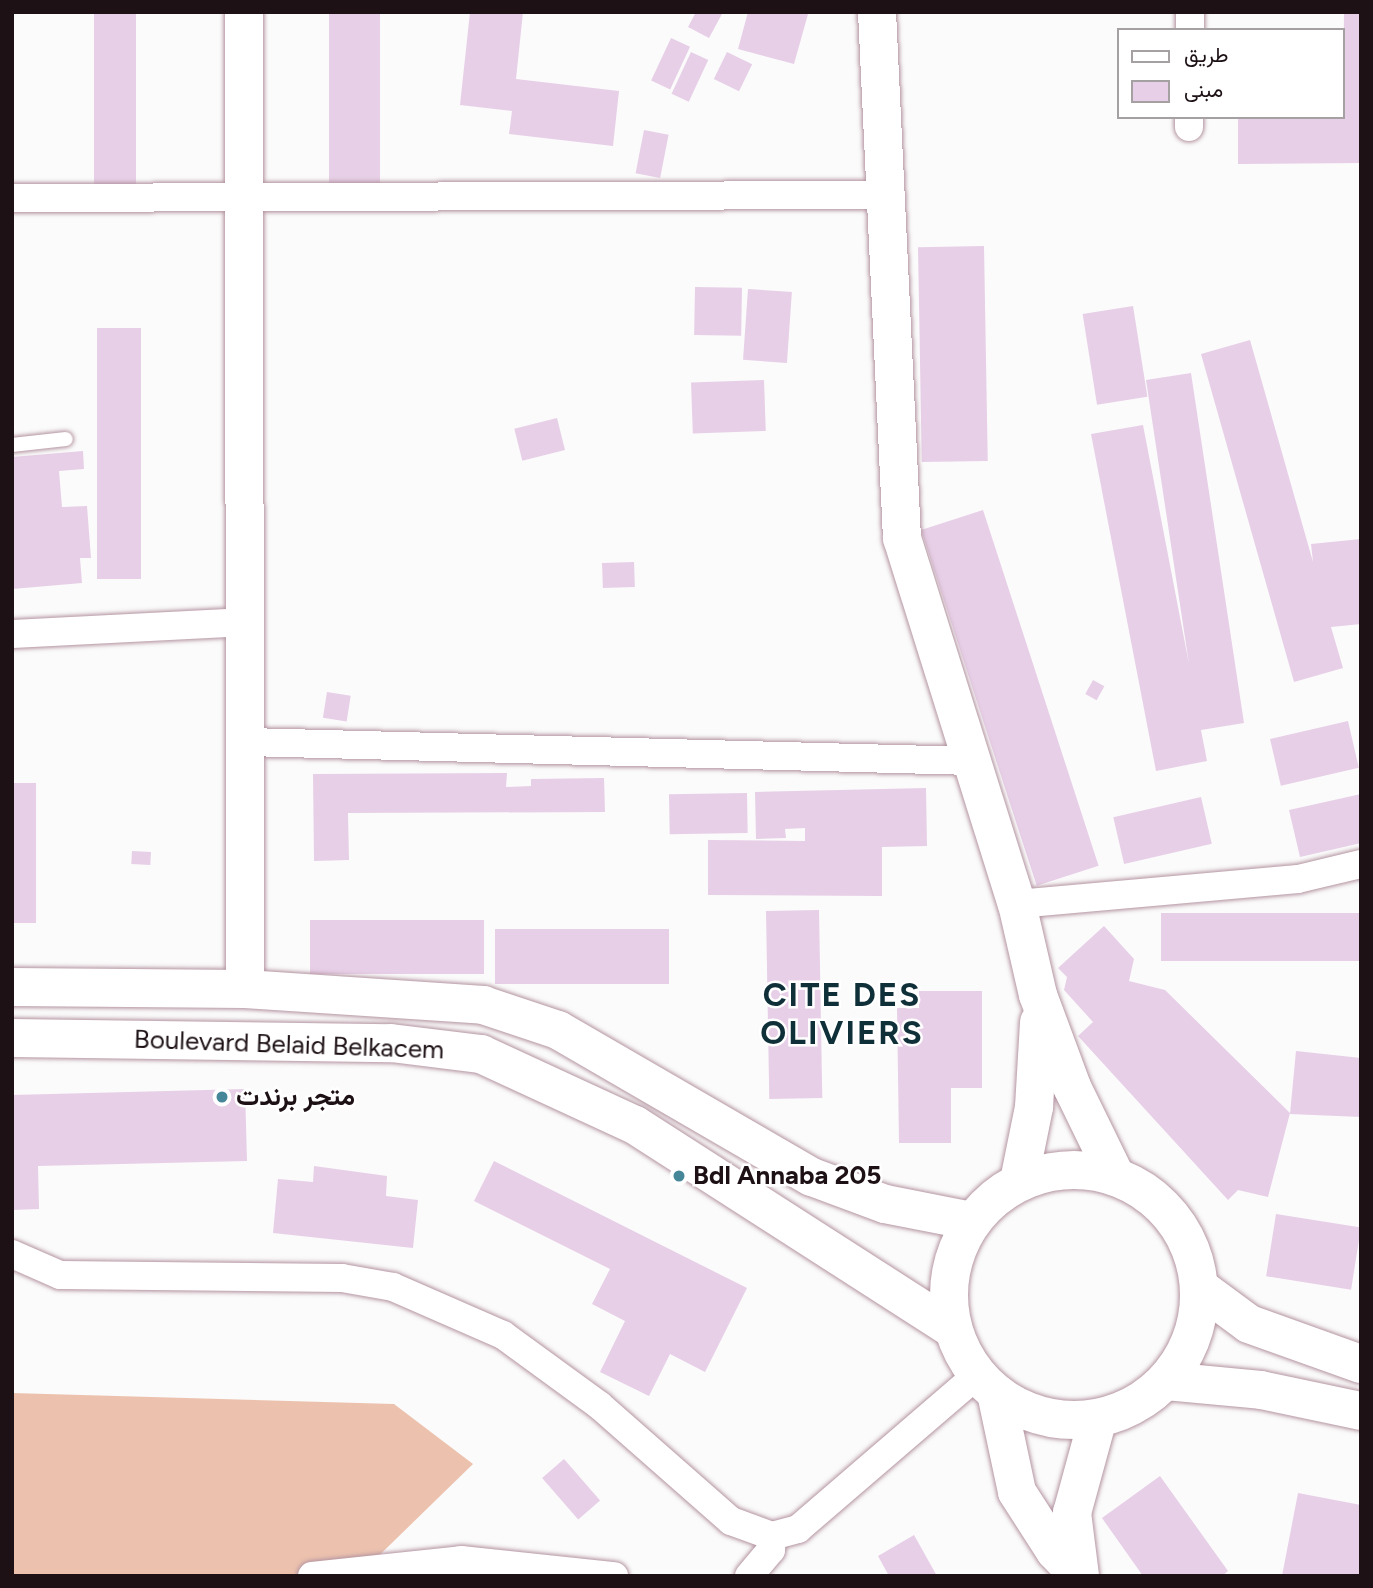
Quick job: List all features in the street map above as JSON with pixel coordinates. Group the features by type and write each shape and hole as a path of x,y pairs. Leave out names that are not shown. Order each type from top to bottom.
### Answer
{"main road":[{"path":"244,12 242,195 248,622 245,989"},
{"path":"877,12 889,195 892,426 902,538 1017,904 1038,995 1072,1087 1115,1175"},
{"name":"Boulevard Belaid Belkacem","path":"12,986 245,989 483,1004 558,1030 812,1177 911,1211 972,1221"},
{"path":"1019,1181 1034,1107 1038,995"},
{"name":"Boulevard Belaid Belkacem","path":"12,1038 391,1043 481,1054 635,1125 953,1329"},
{"path":"987,1384 1044,1417 1098,1418 1146,1398 1166,1381 1195,1328 1199,1287 1174,1218 1137,1185 1115,1175 1076,1168 1019,1181 972,1221 949,1284 953,1329 987,1384 1017,1492 1048,1542 1079,1576"},
{"path":"1199,1287 1249,1324 1361,1364"},
{"path":"1166,1381 1261,1390 1361,1411"},
{"path":"1079,1576 1072,1513 1098,1418"}],"street":[{"path":"12,198 242,195 889,195"},
{"path":"12,634 248,622"},
{"path":"247,742 973,761"},
{"path":"1017,904 1298,879 1361,864"},
{"path":"17,1261 60,1275 342,1278 404,1291 503,1335 599,1405 731,1521 772,1536 798,1529 987,1384"},
{"path":"749,1576 771,1550 772,1536"},
{"path":"312,1576 461,1560 614,1576"}],"lane":[{"path":"12,445 66,439"}],"shaded area":[{"path":"12,1393 394,1404 473,1464 358,1576 12,1576"}],"building":[{"path":"94,12 136,12 136,186 94,186"},
{"path":"329,12 380,12 380,184 329,184"},
{"path":"470,12 523,12 516,79 619,91 613,146 509,134 512,111 460,105"},
{"path":"696,12 723,12 709,38 688,27"},
{"path":"748,12 808,14 794,64 738,49"},
{"path":"1344,12 1361,12 1361,163 1238,164 1238,119 1345,119"},
{"path":"671,38 690,47 670,89 651,81"},
{"path":"691,52 708,60 689,102 672,94"},
{"path":"727,52 752,64 739,91 714,79"},
{"path":"644,130 669,135 660,178 636,173"},
{"path":"984,246 988,461 922,462 918,247"},
{"path":"695,287 742,288 741,336 694,335"},
{"path":"748,289 792,292 787,363 743,360"},
{"path":"1133,306 1147,397 1097,405 1083,314"},
{"path":"97,328 141,328 141,579 97,579"},
{"path":"1250,340 1313,562 1311,544 1361,539 1361,624 1331,627 1343,668 1294,682 1201,354"},
{"path":"1191,373 1244,723 1201,730 1207,761 1156,771 1091,434 1143,425 1189,664 1146,380"},
{"path":"764,380 766,431 693,434 691,383"},
{"path":"557,418 565,450 522,461 514,429"},
{"path":"83,451 84,469 59,471 62,507 87,506 91,558 80,558 82,583 12,589 12,457"},
{"path":"983,510 1099,866 1037,886 921,530"},
{"path":"634,562 635,587 603,588 602,563"},
{"path":"1093,680 1104,686 1097,700 1085,694"},
{"path":"327,692 351,696 347,721 323,718"},
{"path":"1348,721 1359,768 1281,786 1270,739"},
{"path":"507,773 506,787 531,786 531,779 604,778 605,812 348,813 349,860 314,861 313,774"},
{"path":"12,783 36,783 36,923 12,923"},
{"path":"926,788 927,846 882,847 882,896 708,895 708,840 805,841 805,828 785,829 786,838 756,839 755,792"},
{"path":"747,793 748,833 670,834 669,794"},
{"path":"1361,794 1361,843 1300,857 1289,810"},
{"path":"1201,797 1212,844 1124,864 1113,817"},
{"path":"132,851 151,852 150,865 131,864"},
{"path":"819,910 822,1098 769,1099 766,911"},
{"path":"1161,913 1361,913 1361,961 1161,961"},
{"path":"310,920 484,920 484,974 310,974"},
{"path":"1104,926 1134,959 1129,981 1165,990 1290,1113 1268,1197 1238,1190 1228,1200 1078,1036 1093,1022 1064,990 1067,977 1058,968"},
{"path":"495,929 669,929 669,984 495,984"},
{"path":"919,991 982,991 982,1088 951,1088 951,1143 899,1143 897,1008 919,1008"},
{"path":"1296,1051 1361,1058 1361,1117 1290,1114"},
{"path":"245,1089 247,1161 38,1166 39,1209 12,1210 12,1095"},
{"path":"494,1161 747,1288 705,1372 670,1354 649,1396 600,1372 625,1321 592,1304 610,1269 474,1201"},
{"path":"314,1166 387,1176 386,1196 418,1200 413,1248 273,1233 278,1179 313,1182"},
{"path":"1276,1214 1361,1227 1351,1290 1266,1276"},
{"path":"564,1459 600,1501 578,1520 542,1478"},
{"path":"1160,1476 1228,1571 1222,1576 1143,1576 1102,1518"},
{"path":"1298,1493 1361,1505 1361,1576 1282,1576"},
{"path":"914,1535 937,1576 889,1576 878,1556"}],"place":[{"name":"متجر برندت","path":"222,1097"},
{"name":"Bdl Annaba 205","path":"679,1176"}],"district":[{"name":"CITE DES OLIVIERS","path":"842,1014"}]}
